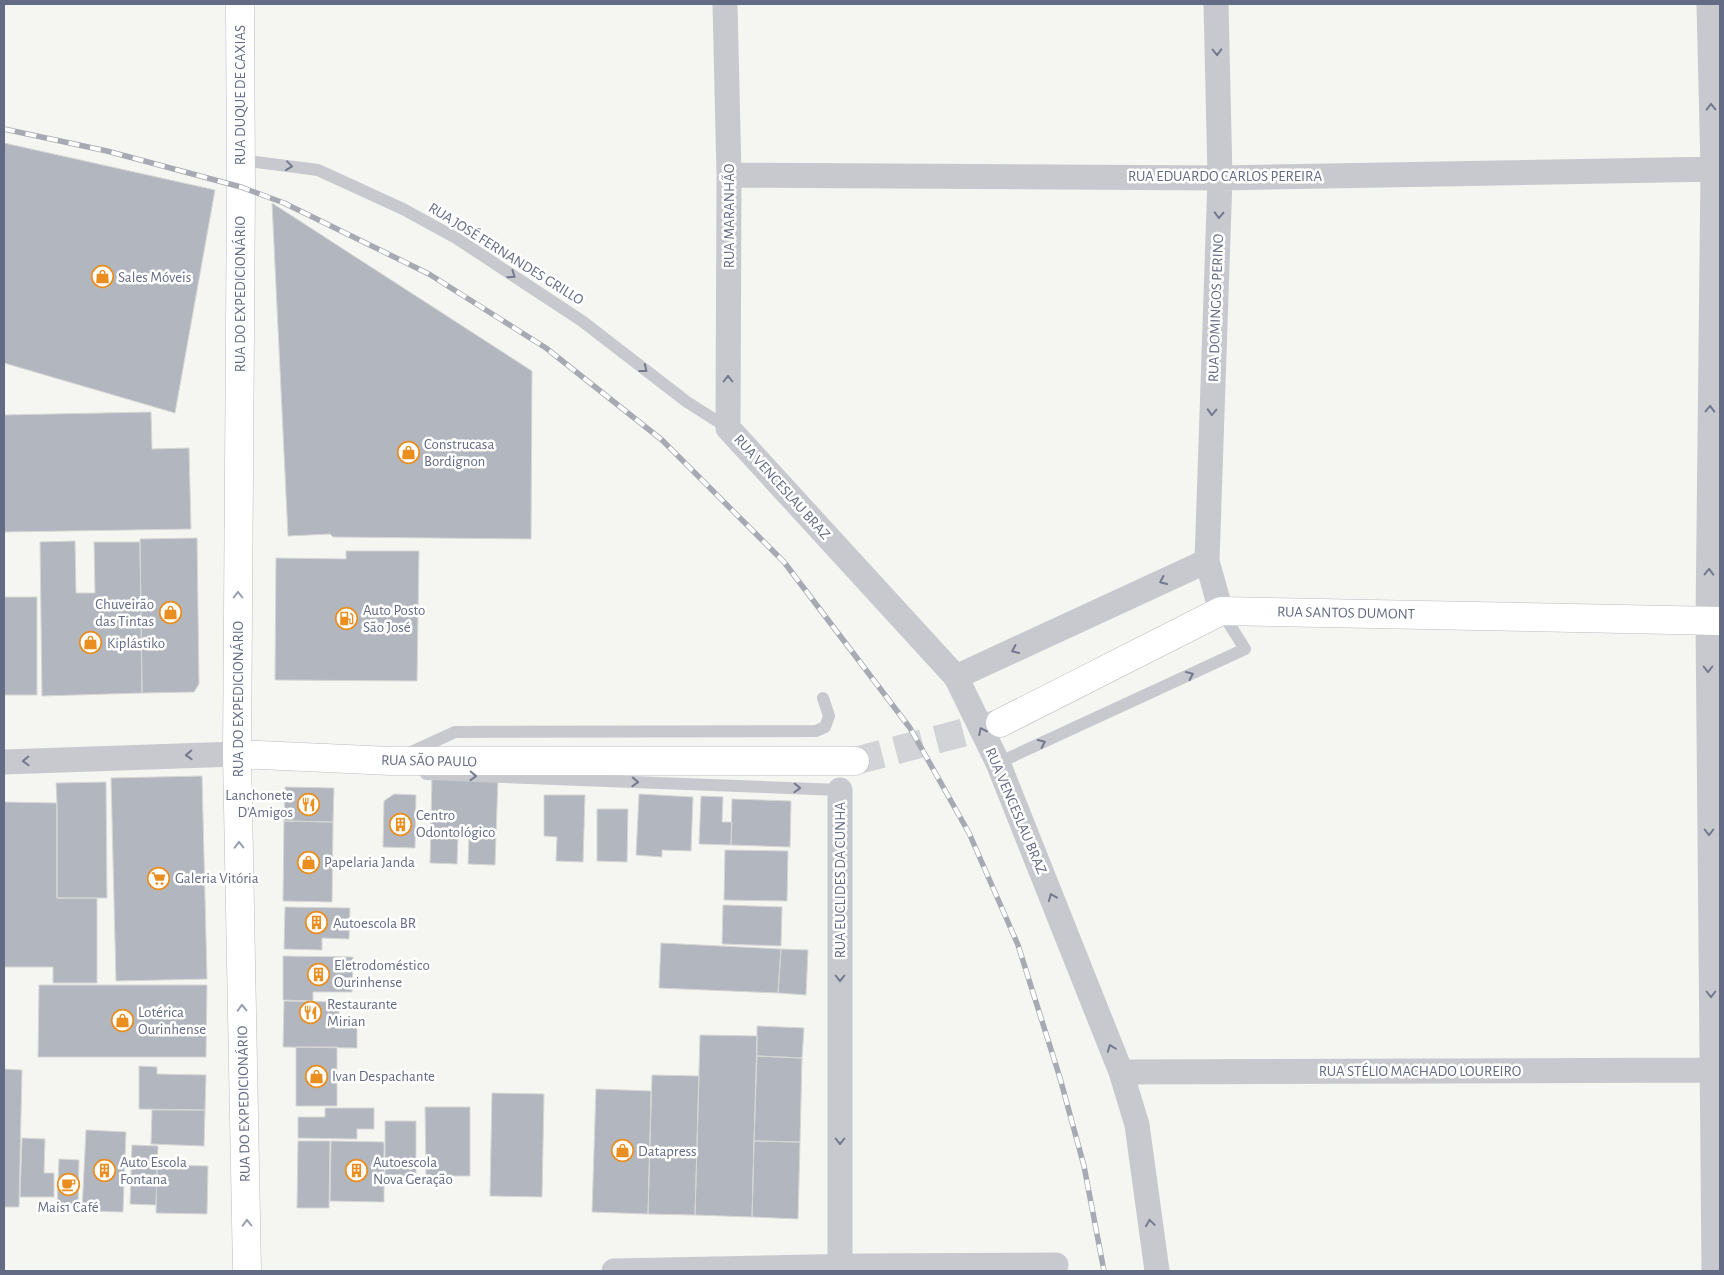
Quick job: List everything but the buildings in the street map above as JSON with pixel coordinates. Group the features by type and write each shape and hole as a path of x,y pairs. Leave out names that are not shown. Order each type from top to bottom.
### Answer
{"street":[{"name":"RUA DUQUE DE CAXIAS","path":"240,4 241,173"},
{"name":"RUA MARANHÃO","path":"726,4 729,175 728,428"},
{"name":"RUA DOMINGOS PERINO","path":"1216,4 1220,178 1207,561 1221,611"},
{"path":"1709,4 1716,169 1714,621 1716,1070 1714,1271"},
{"name":"RUA EDUARDO CARLOS PEREIRA","path":"729,175 1220,178 1716,169"},
{"name":"RUA DO EXPEDICIONÁRIO","path":"241,173 237,754 248,1225 247,1271"},
{"name":"RUA VENCESLAU BRAZ","path":"728,428 956,677 998,763 1120,1072 1137,1125 1157,1271"},
{"path":"956,677 1207,561"},
{"name":"RUA SANTOS DUMONT","path":"1000,723 1221,611 1714,621"},
{"name":"RUA SÃO PAULO","path":"4,762 237,754 391,761 855,761"},
{"name":"RUA EUCLIDES DA CUNHA","path":"840,790 840,1269"},
{"name":"RUA STÉLIO MACHADO LOUREIRO","path":"1120,1072 1716,1070"},
{"path":"614,1271 1056,1266"}],"lane":[{"name":"RUA JOSÉ FERNANDES GRILLO","path":"241,173 318,170 403,209 456,238 582,321 687,402 728,428"},
{"path":"998,763 1245,649 1221,611"},
{"path":"391,761 455,732 816,731 825,727 829,716 823,698"},
{"name":"RUA EUCLIDES DA CUNHA","path":"391,761 427,774 840,790"}],"tunnel":[{"path":"855,761 1000,723"}],"railway":[{"path":"4,129 107,151 241,187 284,203 429,274 546,348 662,440 784,562 910,728 969,833 1018,945 1060,1078 1084,1166 1104,1271"}],"place":[{"name":"Sales Móveis","path":"102,277"},
{"name":"Construcasa Bordignon","path":"408,453"},
{"name":"Chuveirão das Tintas","path":"170,613"},
{"name":"Auto Posto São José","path":"347,619"},
{"name":"Kiplástiko","path":"91,643"},
{"name":"Lanchonete D'Amigos","path":"309,804"},
{"name":"Centro Odontológico","path":"400,824"},
{"name":"Papelaria Janda","path":"308,862"},
{"name":"Galeria Vitória","path":"159,878"},
{"name":"Autoescola BR","path":"317,923"},
{"name":"Eletrodoméstico Ourinhense","path":"318,974"},
{"name":"Restaurante Mirian","path":"311,1013"},
{"name":"Lotérica Ourinhense","path":"122,1021"},
{"name":"Ivan Despachante","path":"316,1076"},
{"name":"Datapress","path":"622,1151"},
{"name":"Auto Escola Fontana","path":"104,1171"},
{"name":"Autoescola Nova Geração","path":"357,1171"},
{"name":"Mais1 Café","path":"68,1184"}]}
